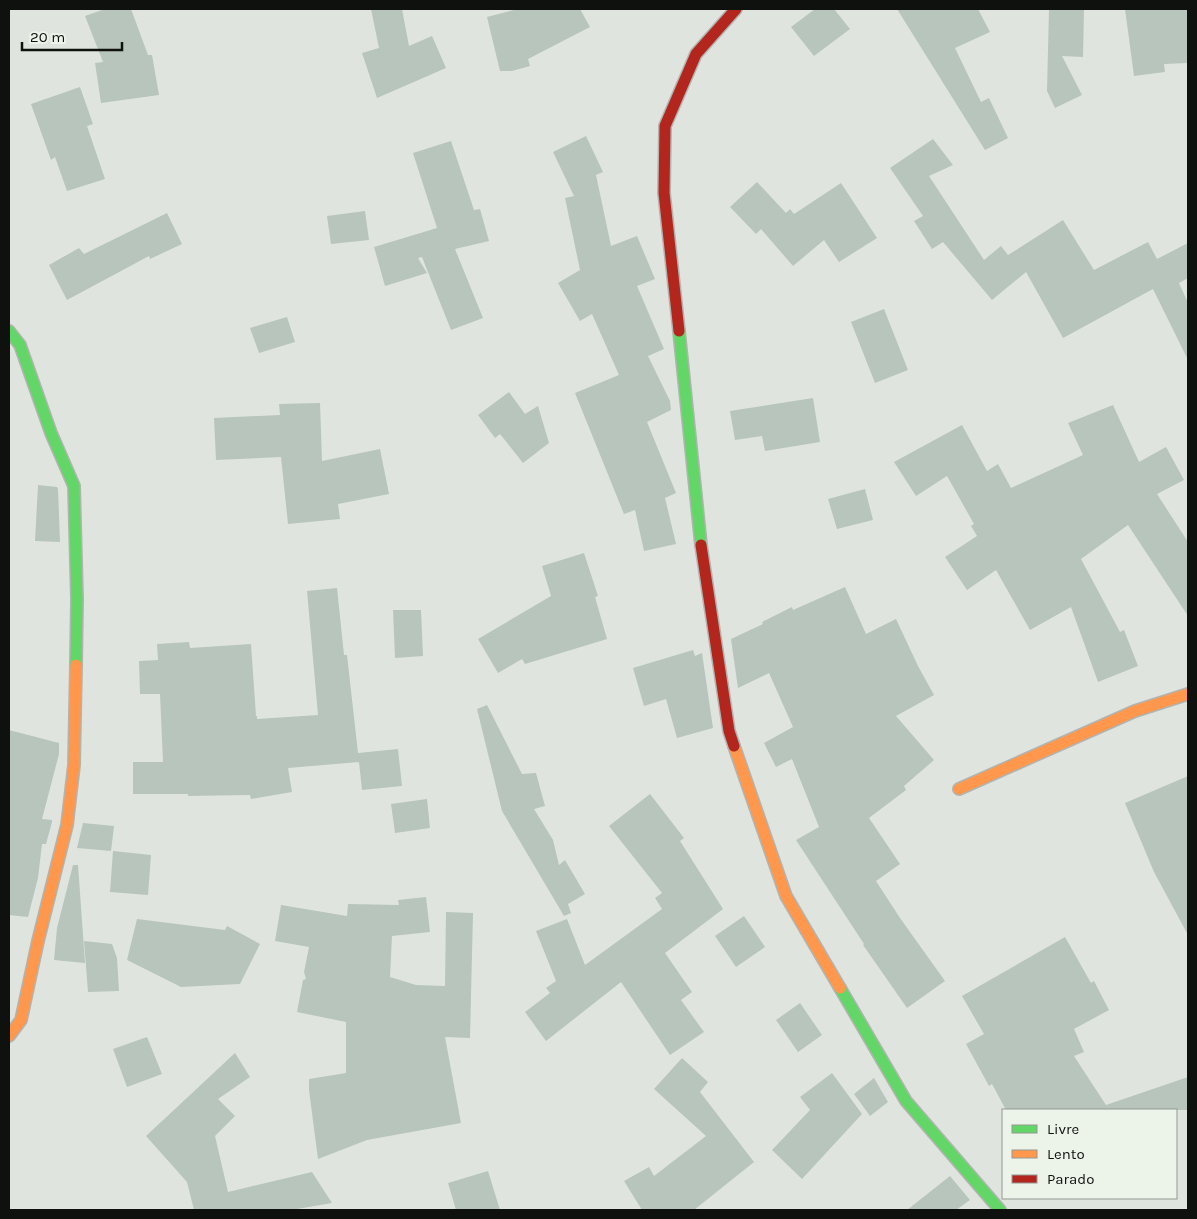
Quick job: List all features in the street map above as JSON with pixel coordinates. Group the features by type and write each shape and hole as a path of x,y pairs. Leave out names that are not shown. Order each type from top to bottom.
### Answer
{"street":[{"path":"736,9 696,54 665,126 664,193 701,544 729,731 786,896 906,1101 1000,1210"},
{"path":"9,332 20,345 51,433 74,486 77,599 74,765 67,825 38,941 21,1020 9,1036"},
{"path":"959,789 1135,711 1188,694"}],"building":[{"path":"105,9 131,9 148,55 152,55 159,95 101,103 95,63 103,62 85,16"},
{"path":"371,9 402,9 409,46 432,36 446,68 377,98 362,53 379,48"},
{"path":"518,9 580,9 590,27 528,59 530,66 512,71 500,71 487,17"},
{"path":"815,9 834,9 850,29 814,56 791,27"},
{"path":"897,9 978,9 990,32 955,48 981,102 989,98 1008,138 985,150"},
{"path":"1049,9 1084,9 1083,57 1062,56 1082,95 1055,108 1047,91"},
{"path":"1125,9 1188,9 1188,63 1164,64 1165,72 1134,76"},
{"path":"80,87 93,124 87,126 105,179 67,191 55,157 51,160 31,104"},
{"path":"586,136 603,172 596,175 611,246 637,236 655,279 637,286 664,349 648,356 670,401 671,410 647,422 676,493 665,498 676,544 644,551 635,510 624,514 575,393 619,375 592,314 580,321 558,283 580,270 565,198 574,196 553,152"},
{"path":"933,139 953,165 929,176 984,260 1001,246 1008,255 1063,220 1094,270 1148,242 1157,259 1188,243 1188,278 1179,283 1188,303 1188,360 1153,289 1063,338 1026,272 992,300 943,242 932,249 914,221 923,216 890,168"},
{"path":"451,141 474,210 480,209 489,241 455,249 483,318 451,330 422,257 418,258 427,273 385,286 374,247 437,228 413,153"},
{"path":"757,182 786,213 790,209 794,214 841,183 877,238 839,262 824,240 793,266 761,229 756,234 730,207"},
{"path":"365,211 369,240 331,244 327,216"},
{"path":"167,213 182,244 150,259 149,256 67,300 49,265 79,248 84,254"},
{"path":"884,309 908,370 875,383 851,322"},
{"path":"287,317 295,342 259,353 250,328"},
{"path":"509,392 525,414 538,406 549,443 523,463 500,434 495,438 478,415"},
{"path":"813,398 820,442 765,451 762,436 735,440 730,411"},
{"path":"320,403 322,461 380,449 389,494 338,504 340,519 288,524 281,457 216,460 214,418 280,415 279,404"},
{"path":"1113,405 1139,462 1166,447 1184,480 1157,494 1188,542 1188,616 1128,525 1081,559 1120,632 1124,630 1138,666 1098,682 1071,607 1030,630 996,570 967,590 945,557 977,536 971,526 974,524 947,476 916,496 894,462 962,425 987,471 998,464 1011,488 1083,455 1068,423"},
{"path":"38,485 57,487 58,489 60,542 35,541"},
{"path":"865,489 873,520 837,529 828,499"},
{"path":"584,553 598,596 595,597 607,639 525,664 522,659 498,673 478,639 551,596 542,566"},
{"path":"845,587 866,634 896,619 934,695 896,716 934,760 904,786 906,790 869,818 900,864 876,881 945,981 907,1008 863,945 796,840 819,827 792,759 776,767 764,743 793,727 769,673 738,688 731,639 763,624 762,622 792,607 793,610"},
{"path":"337,588 344,655 347,655 359,762 288,768 292,792 251,799 250,795 188,796 188,794 133,794 133,762 163,762 160,694 140,694 139,661 158,660 157,644 189,642 190,648 251,644 257,719 318,715 307,591"},
{"path":"393,610 421,610 423,656 395,658"},
{"path":"693,650 695,656 702,653 713,728 677,738 666,699 644,706 633,668"},
{"path":"487,705 522,774 536,773 545,806 534,809 553,840 559,865 565,860 585,894 568,904 571,913 564,916 502,811 477,709"},
{"path":"9,730 59,743 59,754 42,819 52,820 52,822 46,844 42,844 38,878 28,917 9,915"},
{"path":"398,749 402,786 362,790 358,753"},
{"path":"1188,776 1188,935 1154,872 1125,803"},
{"path":"650,794 684,838 680,841 723,909 665,953 692,992 681,1000 704,1032 670,1055 621,982 546,1041 525,1012 550,993 546,988 556,981 536,931 567,919 585,965 662,909 655,898 662,893 609,826"},
{"path":"427,799 430,828 395,833 391,804"},
{"path":"83,823 114,826 111,851 77,848"},
{"path":"113,851 151,855 148,895 110,892"},
{"path":"73,865 78,865 85,963 54,960 57,928"},
{"path":"426,897 430,932 392,936 390,977 416,985 445,986 446,912 473,913 470,1038 445,1037 461,1123 367,1140 318,1159 309,1079 346,1073 346,1022 297,1012 303,980 306,979 304,972 309,947 275,941 281,905 347,916 348,904 399,905 398,900"},
{"path":"744,916 765,947 736,967 715,936"},
{"path":"137,919 225,930 227,926 260,944 240,984 181,987 127,960"},
{"path":"1065,937 1091,983 1094,981 1109,1010 1074,1029 1084,1052 1074,1056 1106,1105 1188,1077 1188,1110 1005,1109 992,1084 989,1086 966,1044 984,1034 962,996"},
{"path":"84,941 112,944 117,958 119,991 88,992"},
{"path":"800,1003 822,1035 798,1052 776,1020"},
{"path":"147,1037 162,1074 127,1087 113,1049"},
{"path":"235,1053 250,1077 218,1099 235,1116 215,1136 228,1192 312,1172 332,1203 291,1210 194,1210 187,1182 146,1136"},
{"path":"682,1058 708,1082 700,1092 754,1162 694,1210 642,1210 624,1181 649,1167 654,1176 706,1136 654,1089"},
{"path":"832,1073 862,1114 802,1179 772,1150 810,1110 800,1097"},
{"path":"874,1078 888,1102 870,1116 854,1094"},
{"path":"488,1171 500,1210 456,1210 448,1183"},
{"path":"950,1176 970,1200 956,1210 907,1210"}],"traffic: fast":[{"path":"9,331 20,345 51,433 74,486 77,599 76,665"},
{"path":"679,331 701,545"},
{"path":"840,988 906,1101 1000,1210"}],"traffic: slow":[{"path":"9,1036 21,1020 38,941 67,825 74,765 76,665"},
{"path":"959,789 1135,711 1188,694"},
{"path":"734,746 786,896 840,988"}],"traffic: jam":[{"path":"679,331 664,193 665,126 696,54 736,9"},
{"path":"701,545 729,731 734,746"}]}
